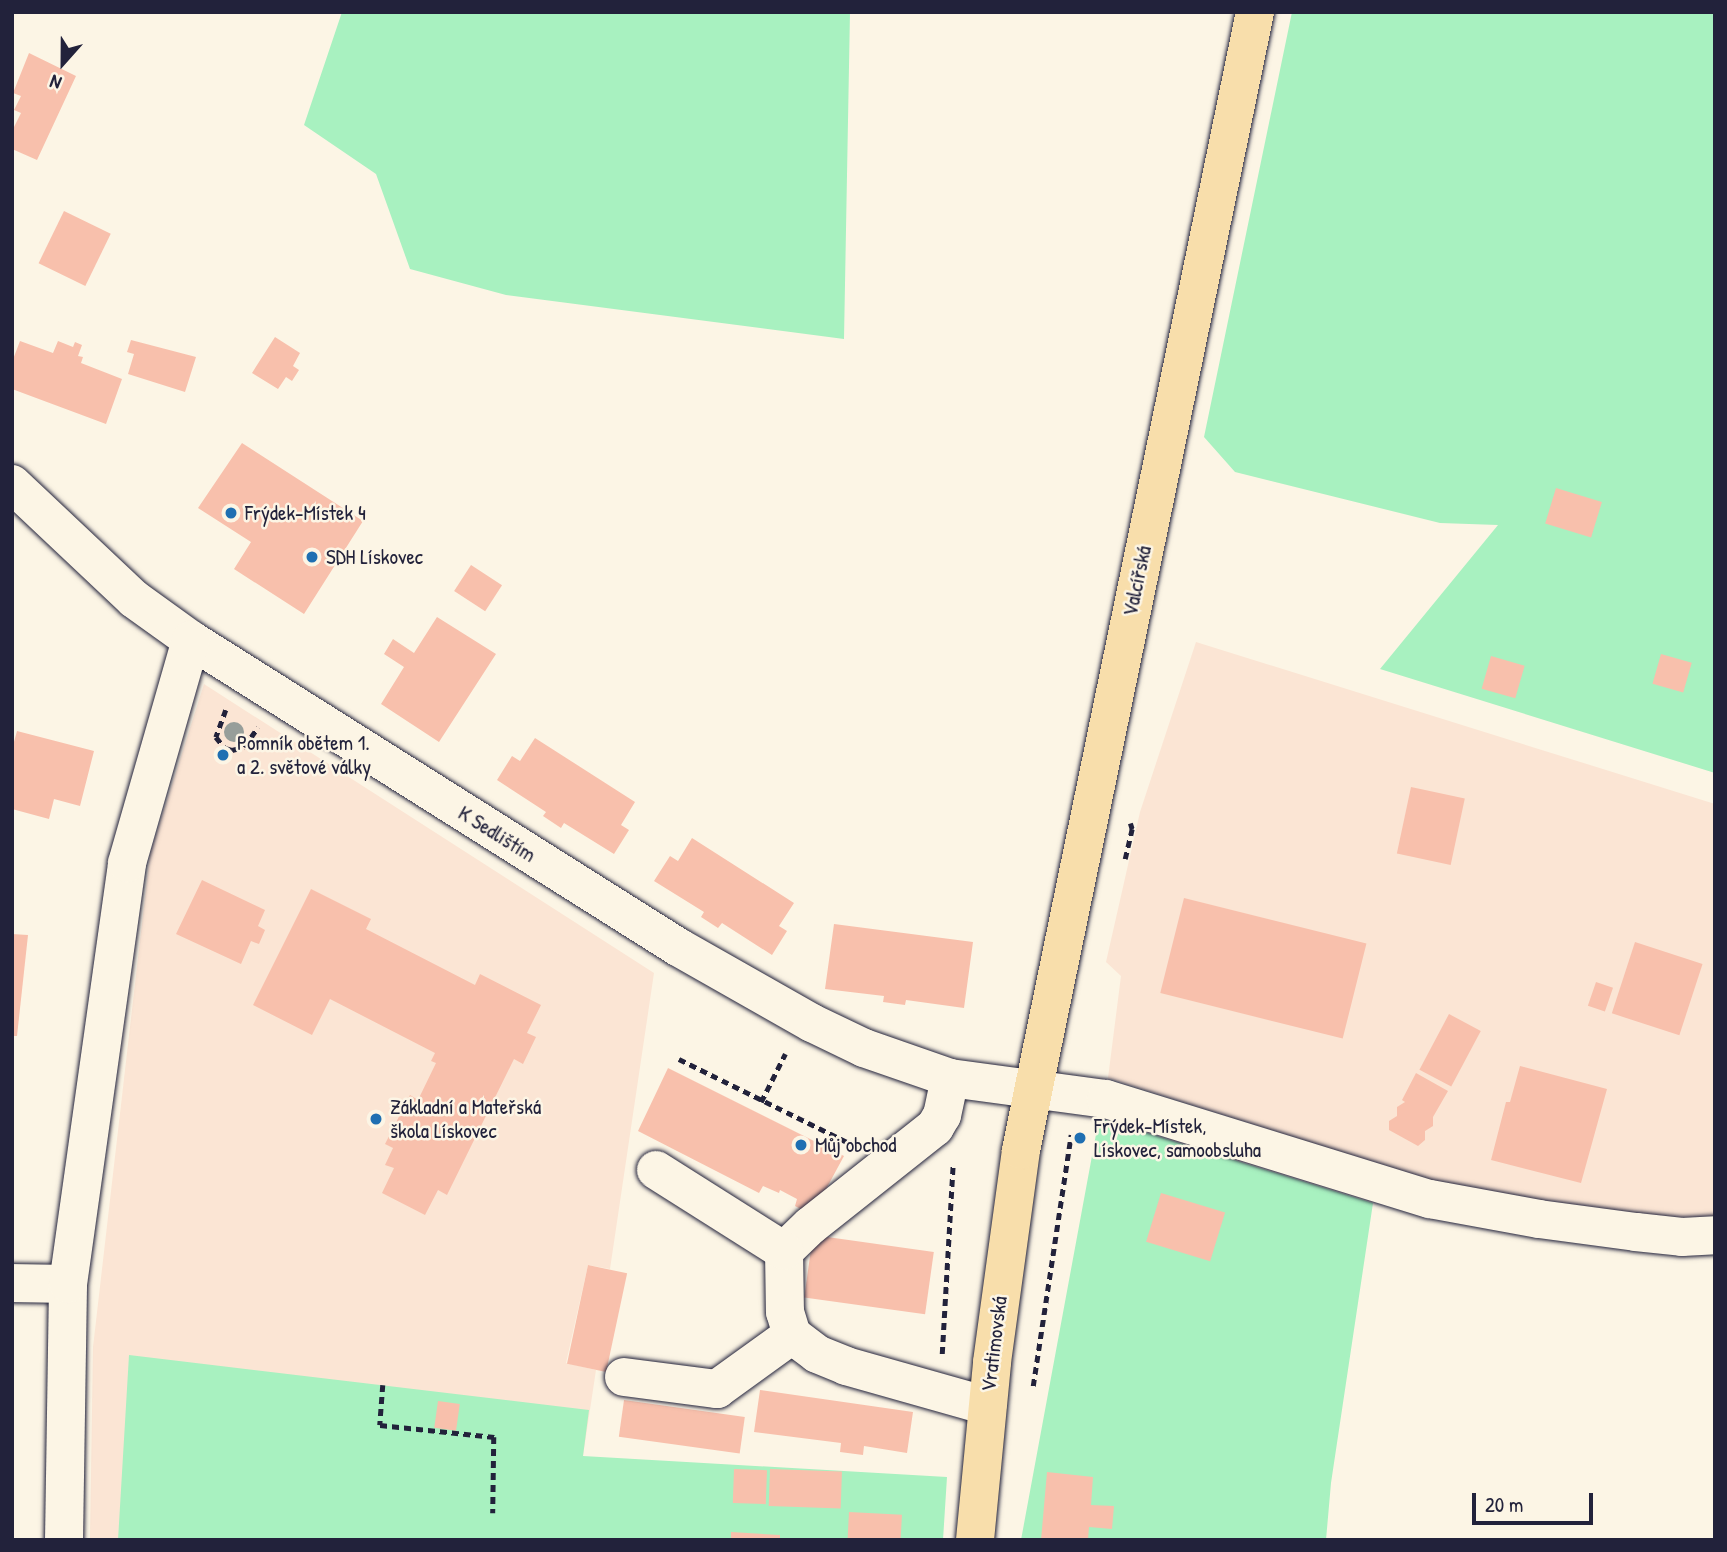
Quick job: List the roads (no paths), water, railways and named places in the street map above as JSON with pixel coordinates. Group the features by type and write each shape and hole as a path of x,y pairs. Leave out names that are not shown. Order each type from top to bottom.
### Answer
{"main road":[{"name":"Valcířská","path":"1021,1150 1255,12"},
{"name":"Vratimovská","path":"975,1540 986,1406 1021,1150"}],"street":[{"name":"K Sedlištím","path":"12,484 134,599 191,640 594,896 755,992 864,1048 950,1078 1106,1099 1430,1199 1539,1219 1622,1230 1682,1237 1715,1235"},
{"path":"64,1540 68,1284 127,863 191,640"},
{"path":"950,1078 942,1115 935,1127 810,1226 784,1251 785,1312 792,1335 817,1354 846,1366 986,1406"},
{"path":"656,1170 784,1251"},
{"path":"12,1283 68,1284"},
{"path":"624,1377 717,1389 792,1335"}],"place":[{"name":"Frýdek-Místek 4","path":"231,513"},
{"name":"SDH Lískovec","path":"312,557"},
{"name":"Pomník obětem 1. a 2. světové války","path":"223,755"},
{"name":"Základní a Mateřská škola Lískovec","path":"376,1119"},
{"name":"Frýdek-Místek, Lískovec, samoobsluha","path":"1080,1138"},
{"name":"Můj obchod","path":"801,1145"}]}
